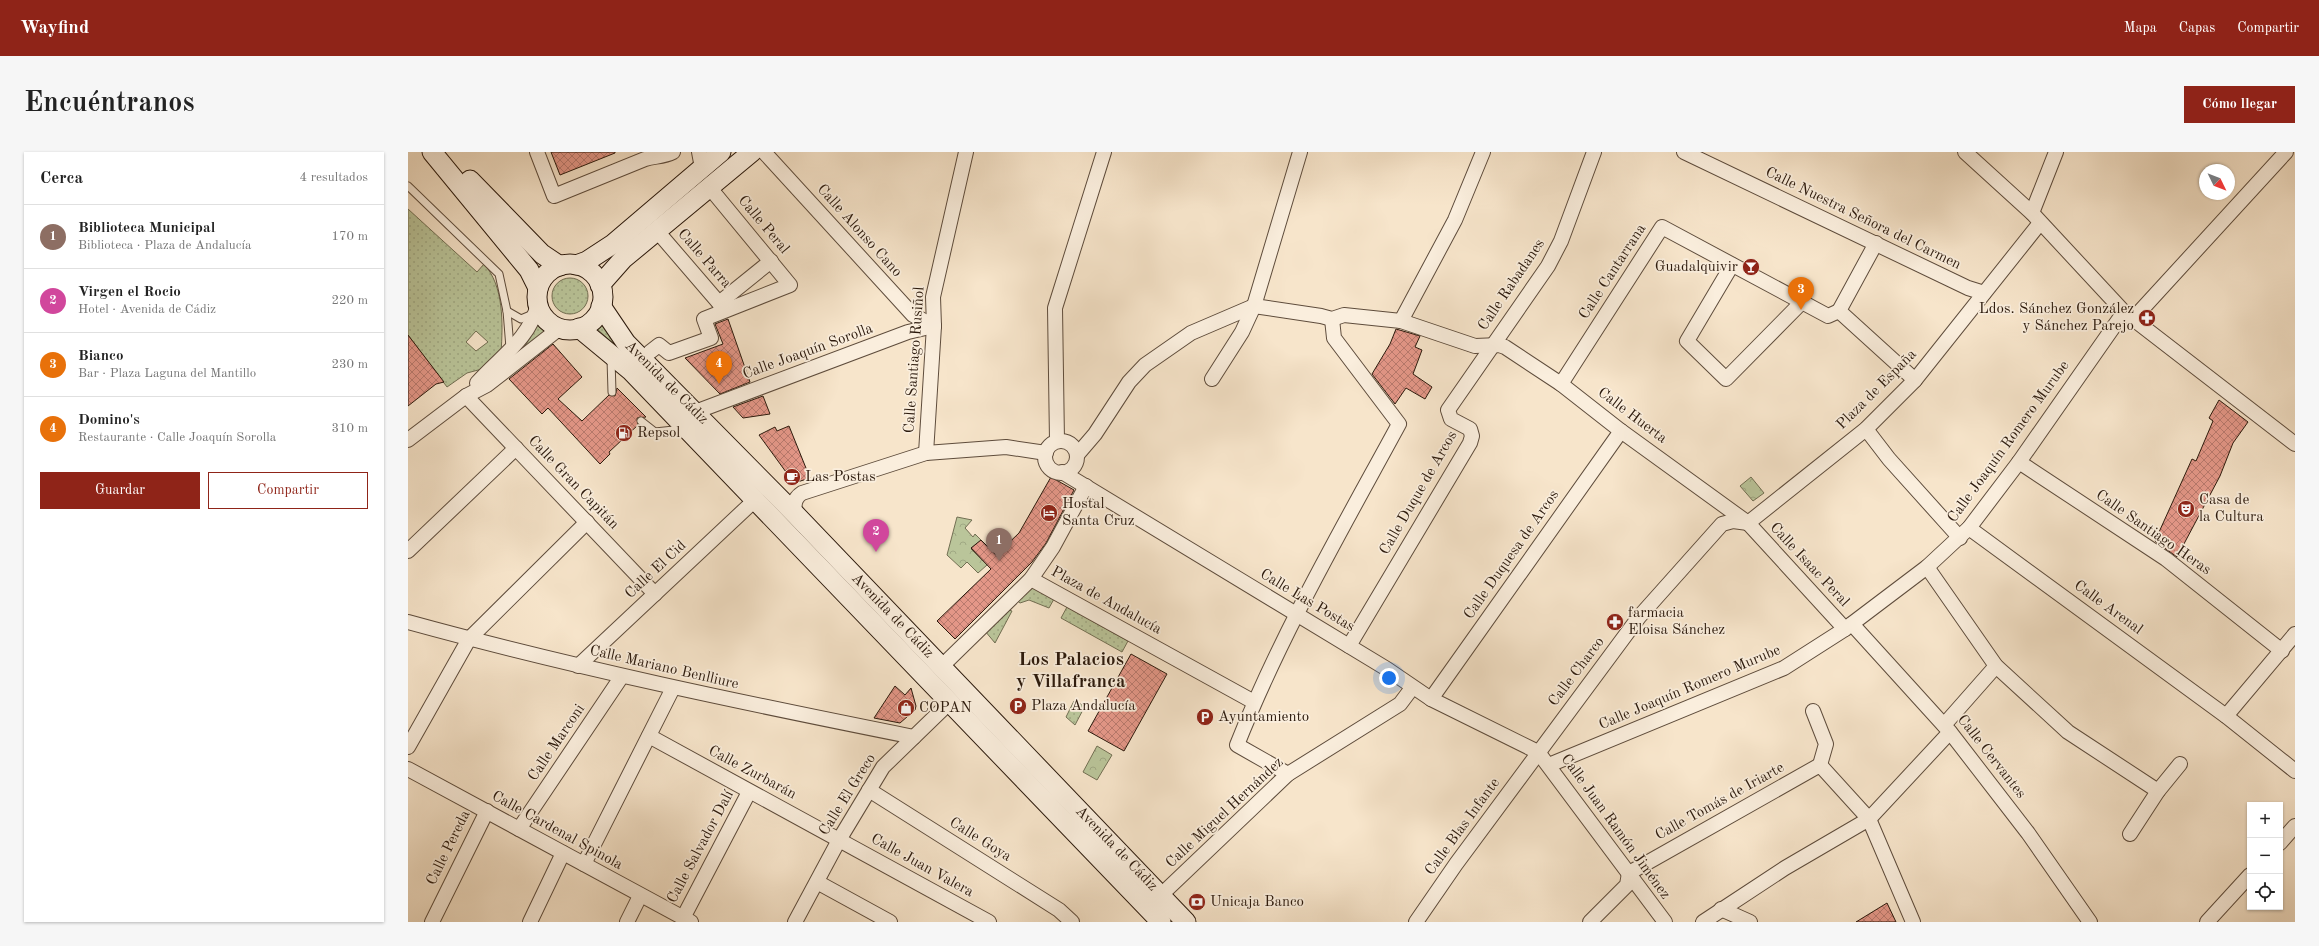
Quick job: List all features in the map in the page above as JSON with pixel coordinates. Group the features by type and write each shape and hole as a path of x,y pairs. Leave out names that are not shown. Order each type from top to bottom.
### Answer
{"main road":[{"path":"432,152 529,270 538,301 546,320 560,328 579,328 592,321 601,306 603,295 600,285 590,271 568,265 542,254 466,176 439,152"},
{"path":"538,301 548,273 568,265 587,261 613,244 700,160 721,152"},
{"path":"600,285 623,259 752,152"},
{"name":"Avenida de Cádiz","path":"601,306 626,343 796,515 1186,922"},
{"name":"Avenida de Cádiz","path":"579,328 608,351 756,499 1160,922"}],"street":[{"path":"537,152 554,196 645,160 655,157 662,158 673,152"},
{"name":"Calle Alonso Cano","path":"764,152 913,315 934,326"},
{"name":"Calle Santiago Rusiñol","path":"926,453 934,326 933,297 966,152"},
{"path":"1057,441 1055,308 1104,152"},
{"path":"1212,378 1242,332 1254,306 1300,152"},
{"path":"1401,321 1455,220 1483,152"},
{"name":"Calle Rabadanes","path":"1491,346 1539,280 1554,255 1580,194 1594,152"},
{"name":"Calle Nuestra Señora del Carmen","path":"1684,152 1968,288 1984,293"},
{"path":"1965,152 2036,218 2128,316 2295,444"},
{"name":"Plaza de España","path":"1748,523 1866,429 1915,380 1984,293 2036,218 2056,152"},
{"name":"Calle Joaquín Romero Murube","path":"1549,765 1773,674 1849,627 1927,567 1964,533 2128,316 2286,152"},
{"name":"Calle Peral","path":"710,188 790,285 722,306"},
{"name":"Calle Cantarrana","path":"1561,384 1662,227 1801,303 1828,316 1839,311"},
{"name":"Calle Parra","path":"657,230 722,306"},
{"path":"1876,243 1839,311 1915,380"},
{"path":"650,352 659,345 669,353 679,351 710,338 704,319 722,306 771,262"},
{"path":"1732,265 1687,341 1726,379 1801,303"},
{"path":"408,440 466,396 510,351 525,334 538,301"},
{"path":"1077,455 1070,444 1057,441 1050,446 1046,453 1048,466 1053,470 1062,472 1073,467 1077,455 1096,434 1129,382 1145,365 1191,333 1254,306 1332,319 1334,338 1399,424 1298,615 1254,702 1236,746 1288,774"},
{"name":"Calle Huerta","path":"1332,319 1335,316 1344,315 1401,321 1476,346 1502,345 1561,384 1621,431 1748,523"},
{"name":"Calle Joaquín Sorolla","path":"695,412 908,332 934,326"},
{"path":"466,396 487,385 560,328"},
{"name":"Calle Duque de Arcos","path":"1349,646 1470,443 1472,436 1470,429 1451,419 1448,410 1491,346"},
{"name":"Calle Gran Capitán","path":"466,396 655,594"},
{"name":"Calle Arenal","path":"1866,429 1889,459 1964,533 2226,716 2295,771"},
{"name":"Calle Duquesa de Arcos","path":"1431,699 1621,431"},
{"path":"796,515 794,508 795,500 802,493 926,453 1006,447 1046,453"},
{"path":"408,552 516,448"},
{"name":"Calle Santiago Heras","path":"2019,462 2166,559 2282,651"},
{"name":"Calle Las Postas","path":"1062,472 1387,669 1412,688 1431,699 1538,752"},
{"path":"1031,579 1053,547 1086,486"},
{"name":"Calle El Cid","path":"578,666 756,499"},
{"name":"Calle Charco","path":"1538,752 1639,617 1719,527 1730,521 1748,523"},
{"path":"408,747 469,638 587,522"},
{"name":"Calle Isaac Peral","path":"1748,523 1849,627"},
{"path":"1927,567 1996,666 2068,732 2158,791"},
{"name":"Plaza de Andalucía","path":"941,667 1031,579 1254,702"},
{"name":"Calle Mariano Benlliure","path":"408,622 578,666 673,688 914,737"},
{"name":"Calle Cervantes","path":"1849,627 1947,729 2028,833 2090,922"},
{"path":"2226,716 2295,634"},
{"path":"1703,922 1721,909 1869,819 1947,729 1996,666"},
{"name":"Calle Marconi","path":"519,829 622,676"},
{"path":"584,864 673,688"},
{"name":"Calle Miguel Hernández","path":"1160,896 1288,774 1400,704 1412,688"},
{"name":"Calle El Greco","path":"795,922 839,840 883,767 950,702"},
{"path":"1813,711 1826,744 1820,765 1869,819 1913,922"},
{"name":"Calle Zurbarán","path":"649,736 839,840"},
{"name":"Calle Juan Ramón Jiménez","path":"1538,752 1664,922"},
{"name":"Calle Blas Infante","path":"1416,922 1538,752"},
{"path":"2130,834 2158,791 2180,764"},
{"name":"Calle Tomás de Iriarte","path":"1629,873 1820,765"},
{"name":"Calle Cardenal Spinola","path":"408,769 640,896 687,920"},
{"name":"Calle Goya","path":"869,790 1056,916 1072,922"},
{"name":"Calle Salvador Dalí","path":"687,920 749,792"},
{"name":"Calle Pereda","path":"432,922 487,811"},
{"path":"2283,839 2295,826"},
{"name":"Calle Juan Valera","path":"839,840 989,922"},
{"path":"530,922 563,853"},
{"path":"1590,922 1627,885 1629,873"},
{"path":"2207,922 2247,878"},
{"path":"817,882 890,922"},
{"path":"627,922 640,896"},
{"path":"1160,896 1160,922"},
{"path":"1721,909 1750,922"}],"lane":[{"path":"408,186 499,274 507,311 510,351"},
{"path":"507,311 521,319 528,317 538,301"},
{"path":"608,351 612,372 612,392"},
{"path":"641,422 655,432 680,429 690,432"}],"green space":[{"path":"408,209 477,272 484,264 491,273 499,294 501,306 501,353 482,369 467,373 447,387 408,335","holes":["476,331 488,342 476,351 466,342"]},
{"path":"574,278 583,283 587,289 587,303 583,309 574,314 566,314 557,309 553,303 552,292 557,283 563,279"},
{"path":"602,323 619,349 596,328"},
{"path":"538,324 547,332 523,349"},
{"path":"1751,477 1764,493 1753,501 1740,486"},
{"path":"957,517 972,520 965,528 973,537 975,534 981,540 971,549 987,565 978,573 967,562 961,568 947,555"},
{"path":"1033,588 1054,599 1049,608 1029,600 1020,603 1015,599"},
{"path":"1067,607 1128,641 1122,652 1061,618"},
{"path":"1006,609 1012,611 995,643 985,631"},
{"path":"1074,701 1085,706 1075,725 1066,717"},
{"path":"1097,746 1112,755 1097,780 1083,772"}],"building":[{"path":"551,152 615,152 615,153 560,175"},
{"path":"728,319 750,382 720,394 685,358 723,344 715,324"},
{"path":"1396,329 1420,336 1415,347 1422,350 1413,374 1432,387 1425,399 1406,388 1395,404 1372,374 1390,344"},
{"path":"408,335 444,382 436,384 408,406"},
{"path":"553,344 582,377 558,399 582,421 609,395 615,396 617,388 646,417 637,418 638,425 609,452 610,454 600,464 548,408 542,414 509,379"},
{"path":"763,396 770,414 743,418 733,407"},
{"name":"Casa de la Cultura","path":"2219,400 2248,422 2233,443 2220,476 2177,557 2155,541 2192,459 2196,461 2213,421 2209,418"},
{"path":"789,426 810,478 794,483 759,435 775,427 777,431"},
{"path":"1051,477 1074,490 1046,543 1032,562 955,639 937,621 991,569 971,548 981,540 996,555 1019,533"},
{"path":"1131,654 1167,674 1124,751 1088,731"},
{"path":"895,686 905,695 911,688 916,706 915,710 900,723 874,718"},
{"path":"1887,903 1896,922 1856,922"}],"place":[{"name":"Guadalquivir","path":"1751,267"},
{"name":"Bianco","path":"1801,310"},
{"name":"Ldos. Sánchez González y Sánchez Parejo","path":"2147,318"},
{"name":"Domino's","path":"719,384"},
{"name":"Repsol","path":"624,433"},
{"name":"Las Postas","path":"792,477"},
{"name":"Casa de la Cultura","path":"2186,509"},
{"name":"Hostal Santa Cruz","path":"1049,513"},
{"name":"Virgen el Rocio","path":"876,552"},
{"name":"Biblioteca Municipal","path":"999,561"},
{"name":"farmacia Eloisa Sánchez","path":"1615,622"},
{"name":"Plaza Andalucía","path":"1018,706"},
{"name":"COPAN","path":"906,708"},
{"name":"Ayuntamiento","path":"1205,717"},
{"name":"Unicaja Banco","path":"1197,902"}],"district":[{"name":"Los Palacios y Villafranca","path":"1071,671"}]}
